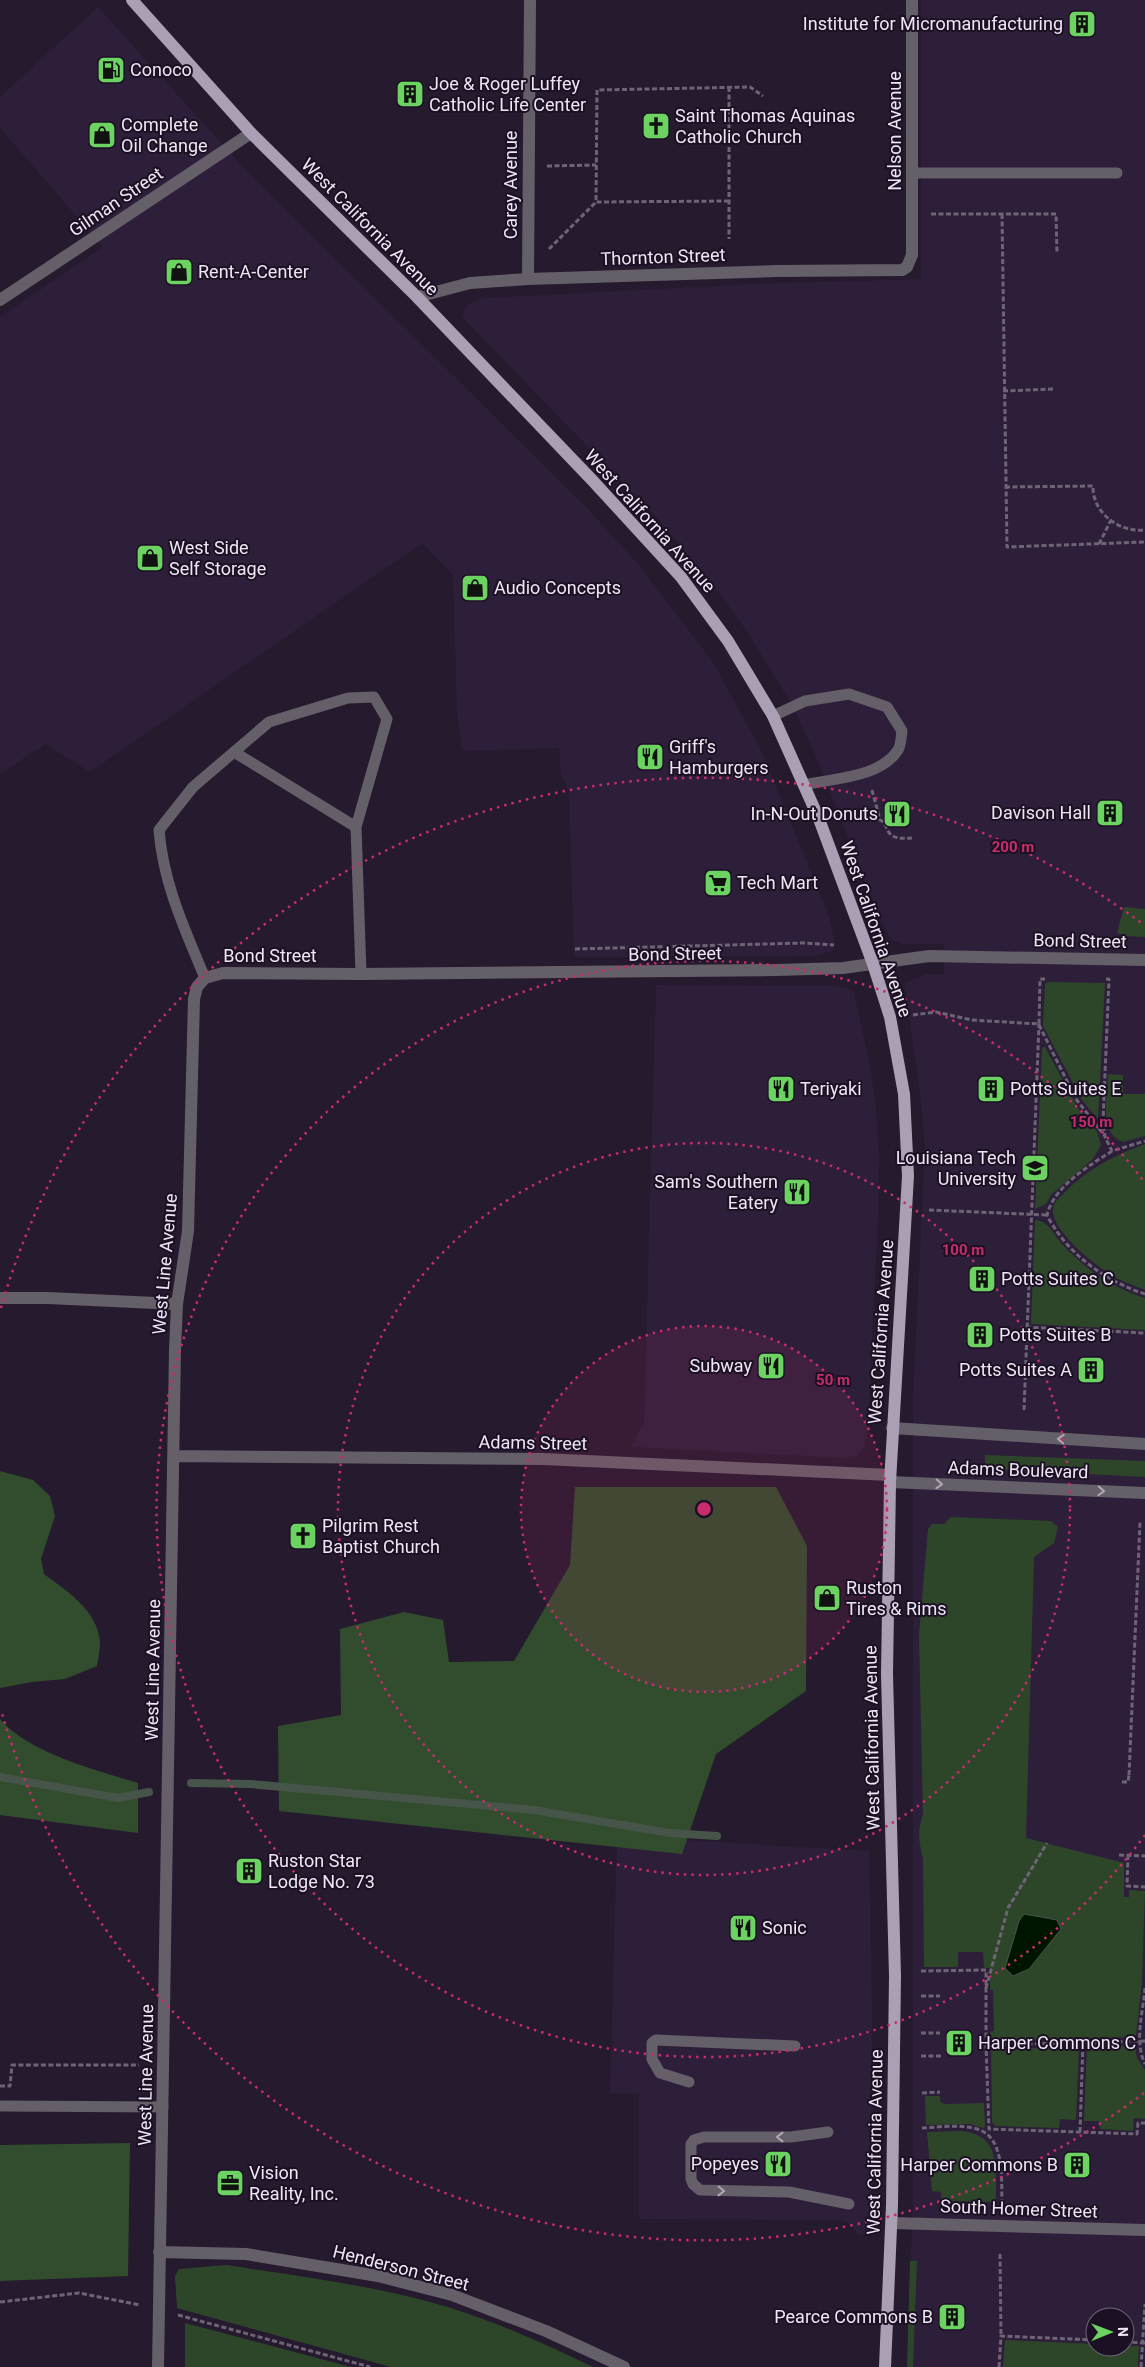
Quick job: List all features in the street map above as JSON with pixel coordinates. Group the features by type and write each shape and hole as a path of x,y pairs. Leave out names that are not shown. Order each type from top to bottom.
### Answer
{"main road":[{"name":"West California Avenue","path":"132,0 251,133 417,297 593,481 681,577 728,641 773,716 804,785 873,964 890,1017 904,1094 908,1176 890,1479 887,1674 894,1976 892,2223 885,2367"}],"street":[{"name":"Carey Avenue","path":"528,279 530,0"},
{"name":"Nelson Avenue","path":"910,263 912,0"},
{"name":"Gilman Street","path":"0,300 251,133"},
{"name":"Thornton Street","path":"417,297 470,283 528,279 902,270 910,263"},
{"name":"Bond Street","path":"205,978 223,973 361,974 843,968 930,956 1145,960"},
{"name":"West Line Avenue","path":"158,2367 177,1304 188,1231 191,1152 192,1017 197,987 205,978"},
{"path":"0,1298 48,1298 177,1304"},
{"name":"Adams Boulevard","path":"892,1428 1145,1444"},
{"name":"Adams Street","path":"174,1456 543,1459 890,1479"},
{"name":"Adams Boulevard","path":"890,1479 1145,1493"},
{"name":"South Homer Street","path":"892,2223 1145,2230"},
{"name":"Henderson Street","path":"159,2252 246,2254 378,2276 452,2295 546,2331 624,2367"}],"lane":[{"path":"912,173 1117,172"},
{"path":"773,716 805,701 849,694 887,707 902,731 900,749 886,765 867,773 804,785"},
{"path":"205,978 180,920 164,868 159,830 193,787 269,722 348,698 374,697 387,719 356,827 361,974"},
{"path":"234,752 356,827"},
{"path":"689,2082 660,2073 651,2054 652,2043 656,2040 795,2046"},
{"path":"0,2106 163,2107"},
{"path":"828,2132 791,2137 704,2138 694,2140 691,2144 690,2178 693,2184 700,2190 789,2192 849,2204"}],"path":[{"path":"729,87 729,239"},
{"path":"596,202 596,90 750,87 763,96"},
{"path":"545,166 596,165"},
{"path":"549,249 596,202 729,201"},
{"path":"922,214 1056,214 1057,253"},
{"path":"1002,214 1007,547 1145,542"},
{"path":"1004,390 1054,389"},
{"path":"1005,487 1093,486 1094,500 1111,520 1124,528 1145,530"},
{"path":"1099,544 1111,520"},
{"path":"864,790 873,790 880,820 885,823 888,833 897,839 912,838"},
{"path":"575,949 795,943 834,945"},
{"path":"1024,1410 1040,979 1050,979"},
{"path":"1099,979 1109,980 1103,1121 1105,1137"},
{"path":"913,1015 936,1012 972,1020 1039,1024"},
{"path":"1039,1024 1076,1099 1105,1137 1112,1151"},
{"path":"1145,1141 1112,1151 1067,1184 1050,1206 1048,1215 1064,1241 1091,1266 1116,1282 1145,1294"},
{"path":"929,1210 1048,1215"},
{"path":"1026,1327 1145,1333"},
{"path":"1122,1782 1128,1782 1129,1775 1140,1522"},
{"path":"1138,1566 1145,1566"},
{"path":"986,1988 1008,1908 1048,1843"},
{"path":"1119,1855 1145,1856"},
{"path":"1128,1855 1127,1886 1145,1887"},
{"path":"921,1971 986,1970 989,2129 985,2134"},
{"path":"1145,1988 1139,2041 1141,2055 1145,2064"},
{"path":"921,1996 940,1996"},
{"path":"921,2033 940,2033"},
{"path":"986,2045 1145,2041"},
{"path":"1080,2132 1083,2042"},
{"path":"922,2056 940,2056"},
{"path":"0,2086 10,2086 12,2065 139,2065"},
{"path":"922,2093 940,2092"},
{"path":"989,2129 1137,2134 1138,2123 1145,2123"},
{"path":"922,2128 963,2127 977,2129 985,2134 993,2143 1000,2163 1002,2205"},
{"path":"999,2367 1000,2254"},
{"path":"0,2302 79,2293 136,2304"},
{"path":"1141,2367 1145,2304"},
{"path":"178,2315 370,2367"},
{"path":"1000,2336 1085,2340"}],"shaded area":[{"name":"Louisiana Tech University","path":"921,0 1145,0 1145,2367 907,2367 913,2197 913,1399 925,1148 921,1098 904,983 927,974 944,974 944,944 901,944 891,938 884,927 814,752 789,700 748,633 718,591 658,519 462,317 468,304 483,298 753,284 921,279"},
{"path":"98,7 243,167 588,509 639,565 713,662 761,750 829,916 835,942 832,951 817,956 574,957 569,791 561,774 559,748 462,751 457,713 453,575 422,543 90,772 45,744 0,774 0,317 103,247 0,128 0,97"},
{"path":"656,985 836,986 851,989 854,992 875,1099 879,1157 868,1426 865,1446 858,1456 842,1458 631,1447 644,1420"},
{"path":"617,1836 869,1851 872,2012 871,2235 858,2235 851,2224 842,2220 639,2219 639,2094 610,2093"},
{"path":"1024,1914 1057,1920 1061,1929 1029,1969 1013,1976 1005,1968 1019,1921"}],"green space":[{"path":"1124,907 1145,909 1145,937 1126,936 1117,933"},
{"path":"1048,982 1105,983 1098,1120 1082,1100 1043,1026 1045,984"},
{"path":"1045,1047 1078,1108 1097,1132 1101,1145 1093,1159 1051,1195 1046,1204 1035,1209 1042,1048"},
{"path":"1108,1074 1123,1075 1123,1094 1145,1094 1145,1136 1123,1142 1110,1131 1106,1113"},
{"path":"1145,1144 1145,1290 1111,1275 1082,1253 1058,1226 1053,1209 1058,1199 1084,1175 1113,1158"},
{"path":"1035,1220 1044,1222 1080,1262 1100,1277 1122,1289 1145,1298 1145,1330 1031,1324"},
{"path":"985,1455 1145,1461 1145,1477 985,1469"},
{"path":"0,1471 33,1480 50,1496 55,1516 41,1559 44,1574 80,1603 94,1621 98,1631 100,1642 97,1666 65,1679 32,1682 0,1688"},
{"path":"575,1487 776,1487 807,1546 806,1691 716,1754 682,1854 279,1811 278,1726 341,1715 340,1629 404,1612 443,1620 449,1662 514,1661 570,1565"},
{"path":"951,1517 1051,1521 1058,1527 1054,1543 1034,1557 1026,1838 1124,1863 1124,1897 1129,1897 1129,1890 1145,1891 1142,1981 1136,2037 991,2041 990,2032 994,2031 993,1990 990,1990 990,1968 984,1968 983,1952 958,1952 958,1967 924,1967 923,1859 919,1837 923,1815 919,1634 928,1529 932,1524 944,1524"},
{"path":"0,1719 12,1731 45,1751 83,1766 138,1783 138,1833 0,1815"},
{"path":"1135,2045 1137,2058 1145,2070 1145,2119 1134,2118 1133,2131 1100,2129 1099,2121 1084,2121 1087,2046"},
{"path":"1079,2047 1076,2120 1060,2119 1059,2128 995,2126 992,2122 991,2049"},
{"path":"925,2096 940,2096 940,2101 944,2104 984,2103 985,2127 970,2124 926,2125"},
{"path":"961,2131 975,2134 984,2139 990,2147 996,2167 996,2202 941,2201 941,2192 932,2191 927,2132"},
{"path":"130,2143 128,2276 0,2281 0,2145"},
{"path":"910,2261 917,2261 913,2367 907,2367"},
{"path":"227,2265 355,2285 430,2302 472,2315 513,2331 593,2367 391,2367 177,2308 175,2276 179,2269"},
{"path":"185,2323 351,2367 185,2367"},
{"path":"1005,2340 1085,2344 1085,2357 1135,2357 1135,2346 1139,2346 1138,2367 1003,2367"}],"waterway":[{"path":"0,1777 118,1798 149,1792"},
{"path":"191,1783 250,1784 534,1810 670,1833 717,1836"}],"place":[{"name":"Institute for Micromanufacturing","path":"1082,24"},
{"name":"Conoco","path":"111,70"},
{"name":"Joe & Roger Luffey Catholic Life Center","path":"410,94"},
{"name":"Saint Thomas Aquinas Catholic Church","path":"656,126"},
{"name":"Complete Oil Change","path":"102,135"},
{"name":"Rent-A-Center","path":"179,272"},
{"name":"West Side Self Storage","path":"150,558"},
{"name":"Audio Concepts","path":"475,588"},
{"name":"Griff's Hamburgers","path":"650,757"},
{"name":"Davison Hall","path":"1110,813"},
{"name":"In-N-Out Donuts","path":"897,814"},
{"name":"Tech Mart","path":"718,883"},
{"name":"Teriyaki","path":"781,1089"},
{"name":"Potts Suites E","path":"991,1089"},
{"name":"Louisiana Tech University","path":"1035,1168"},
{"name":"Sam's Southern Eatery","path":"797,1192"},
{"name":"Potts Suites C","path":"982,1279"},
{"name":"Potts Suites B","path":"980,1335"},
{"name":"Subway","path":"771,1366"},
{"name":"Potts Suites A","path":"1091,1370"},
{"name":"Pilgrim Rest Baptist Church","path":"303,1536"},
{"name":"Ruston Tires & Rims","path":"827,1598"},
{"name":"Ruston Star Lodge No. 73","path":"249,1871"},
{"name":"Sonic","path":"743,1928"},
{"name":"Harper Commons C","path":"959,2043"},
{"name":"Popeyes","path":"778,2164"},
{"name":"Harper Commons B","path":"1077,2165"},
{"name":"Vision Reality, Inc.","path":"230,2183"},
{"name":"Pearce Commons B","path":"952,2317"}]}
